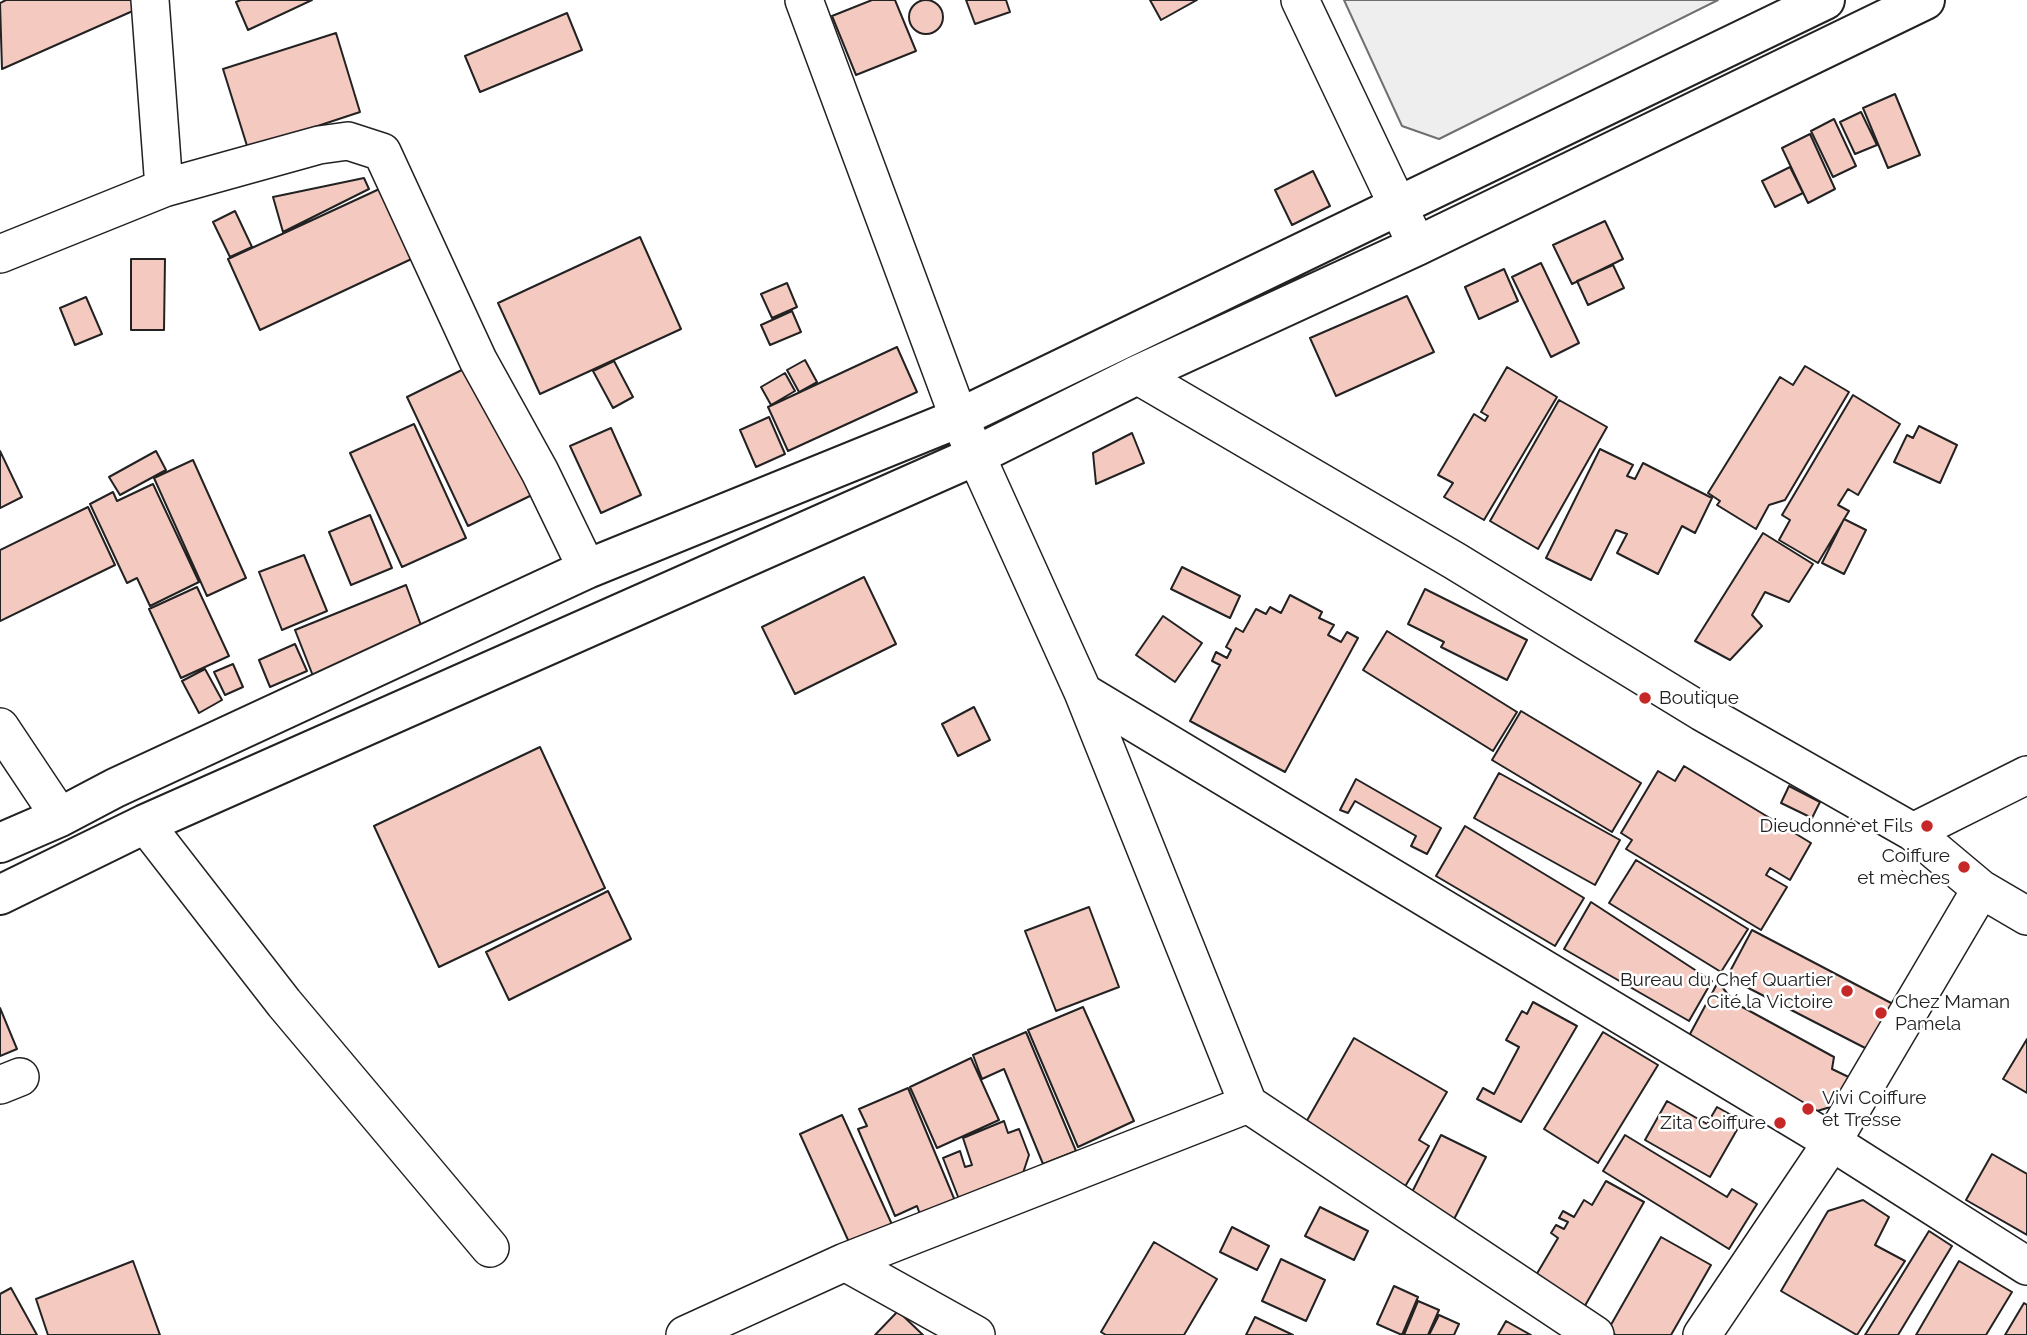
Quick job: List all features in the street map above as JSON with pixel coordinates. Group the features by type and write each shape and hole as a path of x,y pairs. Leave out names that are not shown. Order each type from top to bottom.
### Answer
{"main road":[{"path":"0,843 587,569 959,418 1825,0"},
{"path":"0,895 145,824 975,456 1137,375 1417,246 1925,0"}],"street":[{"path":"150,0 164,188"},
{"path":"804,0 959,418 1083,692 1248,1104 1595,1335"},
{"path":"1300,0 1417,246"},
{"path":"0,254 164,188 319,145 348,141 382,152 478,360 540,472 587,569"},
{"path":"1137,375 1455,561 1702,712 1913,832 1981,888 2027,916"},
{"path":"1083,692 1832,1142 2027,1266"},
{"path":"0,727 60,817"},
{"path":"1913,832 2027,775"},
{"path":"145,824 284,1003 490,1248"},
{"path":"1702,1335 1832,1142 1981,888"},
{"path":"685,1335 845,1262 1248,1104"},
{"path":"845,1262 976,1335"}],"shaded area":[{"path":"1344,0 1718,0 1439,139 1402,126"}],"building":[{"path":"6,0 135,0 135,10 2,69 0,3"},
{"path":"312,0 248,30 236,2"},
{"path":"872,0 895,0 916,51 856,75 832,16"},
{"path":"926,0 938,5 943,17 938,29 926,34 914,29 909,17 914,5"},
{"path":"966,0 1006,0 1010,12 975,24"},
{"path":"1150,0 1197,0 1161,20"},
{"path":"567,13 582,50 480,92 465,56"},
{"path":"336,33 360,112 248,149 223,69"},
{"path":"1895,94 1920,155 1888,168 1863,108"},
{"path":"1861,112 1877,145 1855,154 1840,122"},
{"path":"1834,119 1856,166 1833,177 1811,131"},
{"path":"1810,134 1835,189 1808,203 1782,148"},
{"path":"1790,167 1803,193 1775,207 1762,181"},
{"path":"1313,171 1330,206 1292,225 1275,190"},
{"path":"364,178 369,189 283,232 273,197"},
{"path":"388,185 420,255 260,330 228,259"},
{"path":"235,211 252,247 230,257 213,222"},
{"path":"1605,221 1623,259 1572,284 1553,245"},
{"path":"640,237 681,329 540,394 498,303"},
{"path":"131,259 165,259 164,330 131,330"},
{"path":"1541,263 1579,343 1551,357 1512,277"},
{"path":"1613,265 1624,288 1588,305 1577,281"},
{"path":"1504,269 1518,301 1479,319 1465,287"},
{"path":"787,283 797,307 772,318 761,294"},
{"path":"1407,296 1434,352 1336,396 1310,338"},
{"path":"86,297 102,334 75,345 60,308"},
{"path":"792,311 801,332 770,345 761,325"},
{"path":"897,347 917,392 788,451 768,407"},
{"path":"805,360 817,382 799,392 787,370"},
{"path":"614,361 633,397 613,408 593,371"},
{"path":"470,366 532,495 468,526 407,397"},
{"path":"1805,366 1849,392 1785,500 1769,505 1756,529 1717,505 1720,501 1708,493 1780,377 1793,385"},
{"path":"1507,367 1557,397 1484,520 1444,497 1453,483 1438,475 1474,414 1485,421 1488,416 1481,412"},
{"path":"785,373 795,391 771,405 761,387"},
{"path":"1853,395 1900,424 1858,495 1848,489 1838,505 1849,511 1818,563 1779,540 1790,520 1782,515"},
{"path":"1559,400 1607,427 1538,549 1490,521"},
{"path":"769,417 785,454 756,467 740,430"},
{"path":"414,424 466,538 402,567 350,453"},
{"path":"1919,426 1957,445 1940,483 1894,462 1907,435 1913,438"},
{"path":"611,428 641,495 601,513 570,446"},
{"path":"1132,433 1144,463 1096,484 1093,453"},
{"path":"1600,449 1633,465 1627,476 1635,479 1643,463 1712,498 1695,533 1682,526 1658,574 1617,553 1627,534 1616,530 1591,580 1546,558"},
{"path":"0,451 22,497 0,508"},
{"path":"156,451 166,470 120,495 109,477"},
{"path":"193,460 246,578 207,596 154,478"},
{"path":"153,484 199,582 150,606 137,578 127,583 90,504 113,492 117,501"},
{"path":"88,507 115,565 0,621 0,550"},
{"path":"370,515 392,568 351,585 329,532"},
{"path":"1844,519 1866,530 1844,574 1822,563"},
{"path":"1763,533 1813,564 1789,602 1765,592 1752,615 1762,626 1730,660 1695,641"},
{"path":"304,555 327,611 282,630 259,572"},
{"path":"1182,567 1240,596 1230,618 1171,589"},
{"path":"864,577 896,644 795,694 762,627"},
{"path":"406,585 425,636 315,681 295,630"},
{"path":"197,587 229,656 181,678 149,609"},
{"path":"1425,589 1527,640 1507,680 1441,647 1444,642 1408,624"},
{"path":"1290,595 1322,612 1319,618 1334,625 1328,635 1341,642 1347,632 1358,638 1285,772 1190,721 1220,665 1212,661 1216,652 1227,658 1231,650 1226,647 1236,628 1243,632 1256,609 1266,614 1270,607 1281,613"},
{"path":"1163,616 1202,643 1175,682 1136,655"},
{"path":"1387,631 1517,712 1493,751 1363,670"},
{"path":"295,644 307,671 270,687 259,660"},
{"path":"233,664 243,687 225,695 214,672"},
{"path":"205,669 222,700 199,713 182,681"},
{"path":"974,707 990,740 958,756 942,724"},
{"path":"1521,711 1641,783 1612,832 1492,760"},
{"path":"540,747 605,888 439,967 374,826"},
{"path":"1684,766 1811,843 1790,880 1770,868 1766,875 1787,887 1761,930 1626,849 1632,840 1621,833 1658,771 1675,781"},
{"path":"1499,773 1620,840 1595,885 1474,818"},
{"path":"1356,779 1441,828 1427,854 1411,846 1416,836 1355,801 1348,813 1340,810"},
{"path":"1789,786 1820,802 1812,818 1781,803"},
{"path":"1465,826 1584,898 1555,946 1436,876"},
{"path":"1636,860 1748,929 1721,972 1609,903"},
{"path":"608,891 631,939 509,1000 486,952"},
{"path":"1591,902 1712,981 1689,1021 1564,949"},
{"path":"1089,907 1119,987 1056,1011 1025,931"},
{"path":"1752,930 1893,1004 1869,1050 1727,977"},
{"path":"1718,982 1735,1003 1834,1057 1832,1069 1859,1082 1850,1101 1814,1112 1705,1054 1690,1034"},
{"path":"1533,1002 1577,1026 1521,1122 1477,1099 1483,1088 1494,1094 1519,1047 1506,1040 1522,1011 1527,1014"},
{"path":"1083,1007 1134,1121 1078,1147 1028,1030"},
{"path":"0,1008 17,1049 0,1056"},
{"path":"1026,1032 1076,1151 1043,1164 1004,1069 982,1079 973,1055"},
{"path":"1603,1032 1658,1065 1598,1163 1544,1129"},
{"path":"1354,1038 1447,1092 1419,1140 1429,1146 1403,1190 1301,1131"},
{"path":"2027,1039 2027,1093 2003,1079"},
{"path":"971,1058 999,1120 937,1148 910,1087"},
{"path":"908,1088 958,1208 923,1223 917,1206 895,1216 858,1129 867,1126 859,1109"},
{"path":"1667,1101 1707,1124 1717,1107 1742,1121 1710,1177 1645,1140"},
{"path":"842,1115 895,1231 853,1251 800,1134"},
{"path":"1004,1121 1008,1133 1019,1129 1029,1155 1023,1173 978,1190 980,1202 962,1207 943,1158 960,1151 965,1167 972,1165 963,1138"},
{"path":"1441,1135 1486,1157 1450,1227 1406,1204"},
{"path":"1625,1135 1727,1197 1732,1189 1757,1204 1729,1249 1603,1171"},
{"path":"1992,1154 2027,1174 2027,1235 1966,1200"},
{"path":"1606,1181 1644,1202 1582,1311 1532,1282 1558,1238 1551,1233 1556,1225 1564,1229 1568,1222 1559,1218 1563,1211 1574,1217 1584,1200 1592,1205"},
{"path":"1863,1200 1889,1217 1875,1245 1905,1261 1857,1335 1781,1291 1828,1211"},
{"path":"1320,1207 1368,1231 1354,1260 1305,1236"},
{"path":"1232,1227 1269,1246 1257,1270 1220,1252"},
{"path":"1929,1231 1952,1246 1898,1335 1865,1335"},
{"path":"1661,1237 1711,1265 1671,1335 1616,1335 1608,1330"},
{"path":"1154,1242 1217,1279 1184,1335 1106,1335 1101,1332"},
{"path":"1281,1259 1325,1280 1306,1321 1262,1301"},
{"path":"133,1261 160,1335 48,1335 36,1299"},
{"path":"1959,1261 2012,1292 1986,1335 1916,1335"},
{"path":"1394,1286 1418,1297 1402,1335 1377,1324"},
{"path":"11,1288 37,1335 0,1335 0,1294"},
{"path":"1418,1301 1439,1310 1428,1335 1404,1335"},
{"path":"2024,1303 2027,1305 2027,1335 2005,1335"},
{"path":"898,1311 923,1335 875,1335"},
{"path":"1439,1315 1459,1324 1454,1335 1429,1335"},
{"path":"1255,1317 1293,1335 1246,1335"},
{"path":"1506,1321 1531,1335 1498,1335"}],"place":[{"name":"Boutique","path":"1645,698"},
{"name":"Dieudonné et Fils","path":"1927,826"},
{"name":"Coiffure et mèches","path":"1964,867"},
{"name":"Bureau du Chef Quartier Cité la Victoire","path":"1847,991"},
{"name":"Chez Maman Pamela","path":"1881,1013"},
{"name":"Vivi Coiffure et Tresse","path":"1808,1109"},
{"name":"Zita Coiffure","path":"1780,1123"}]}
